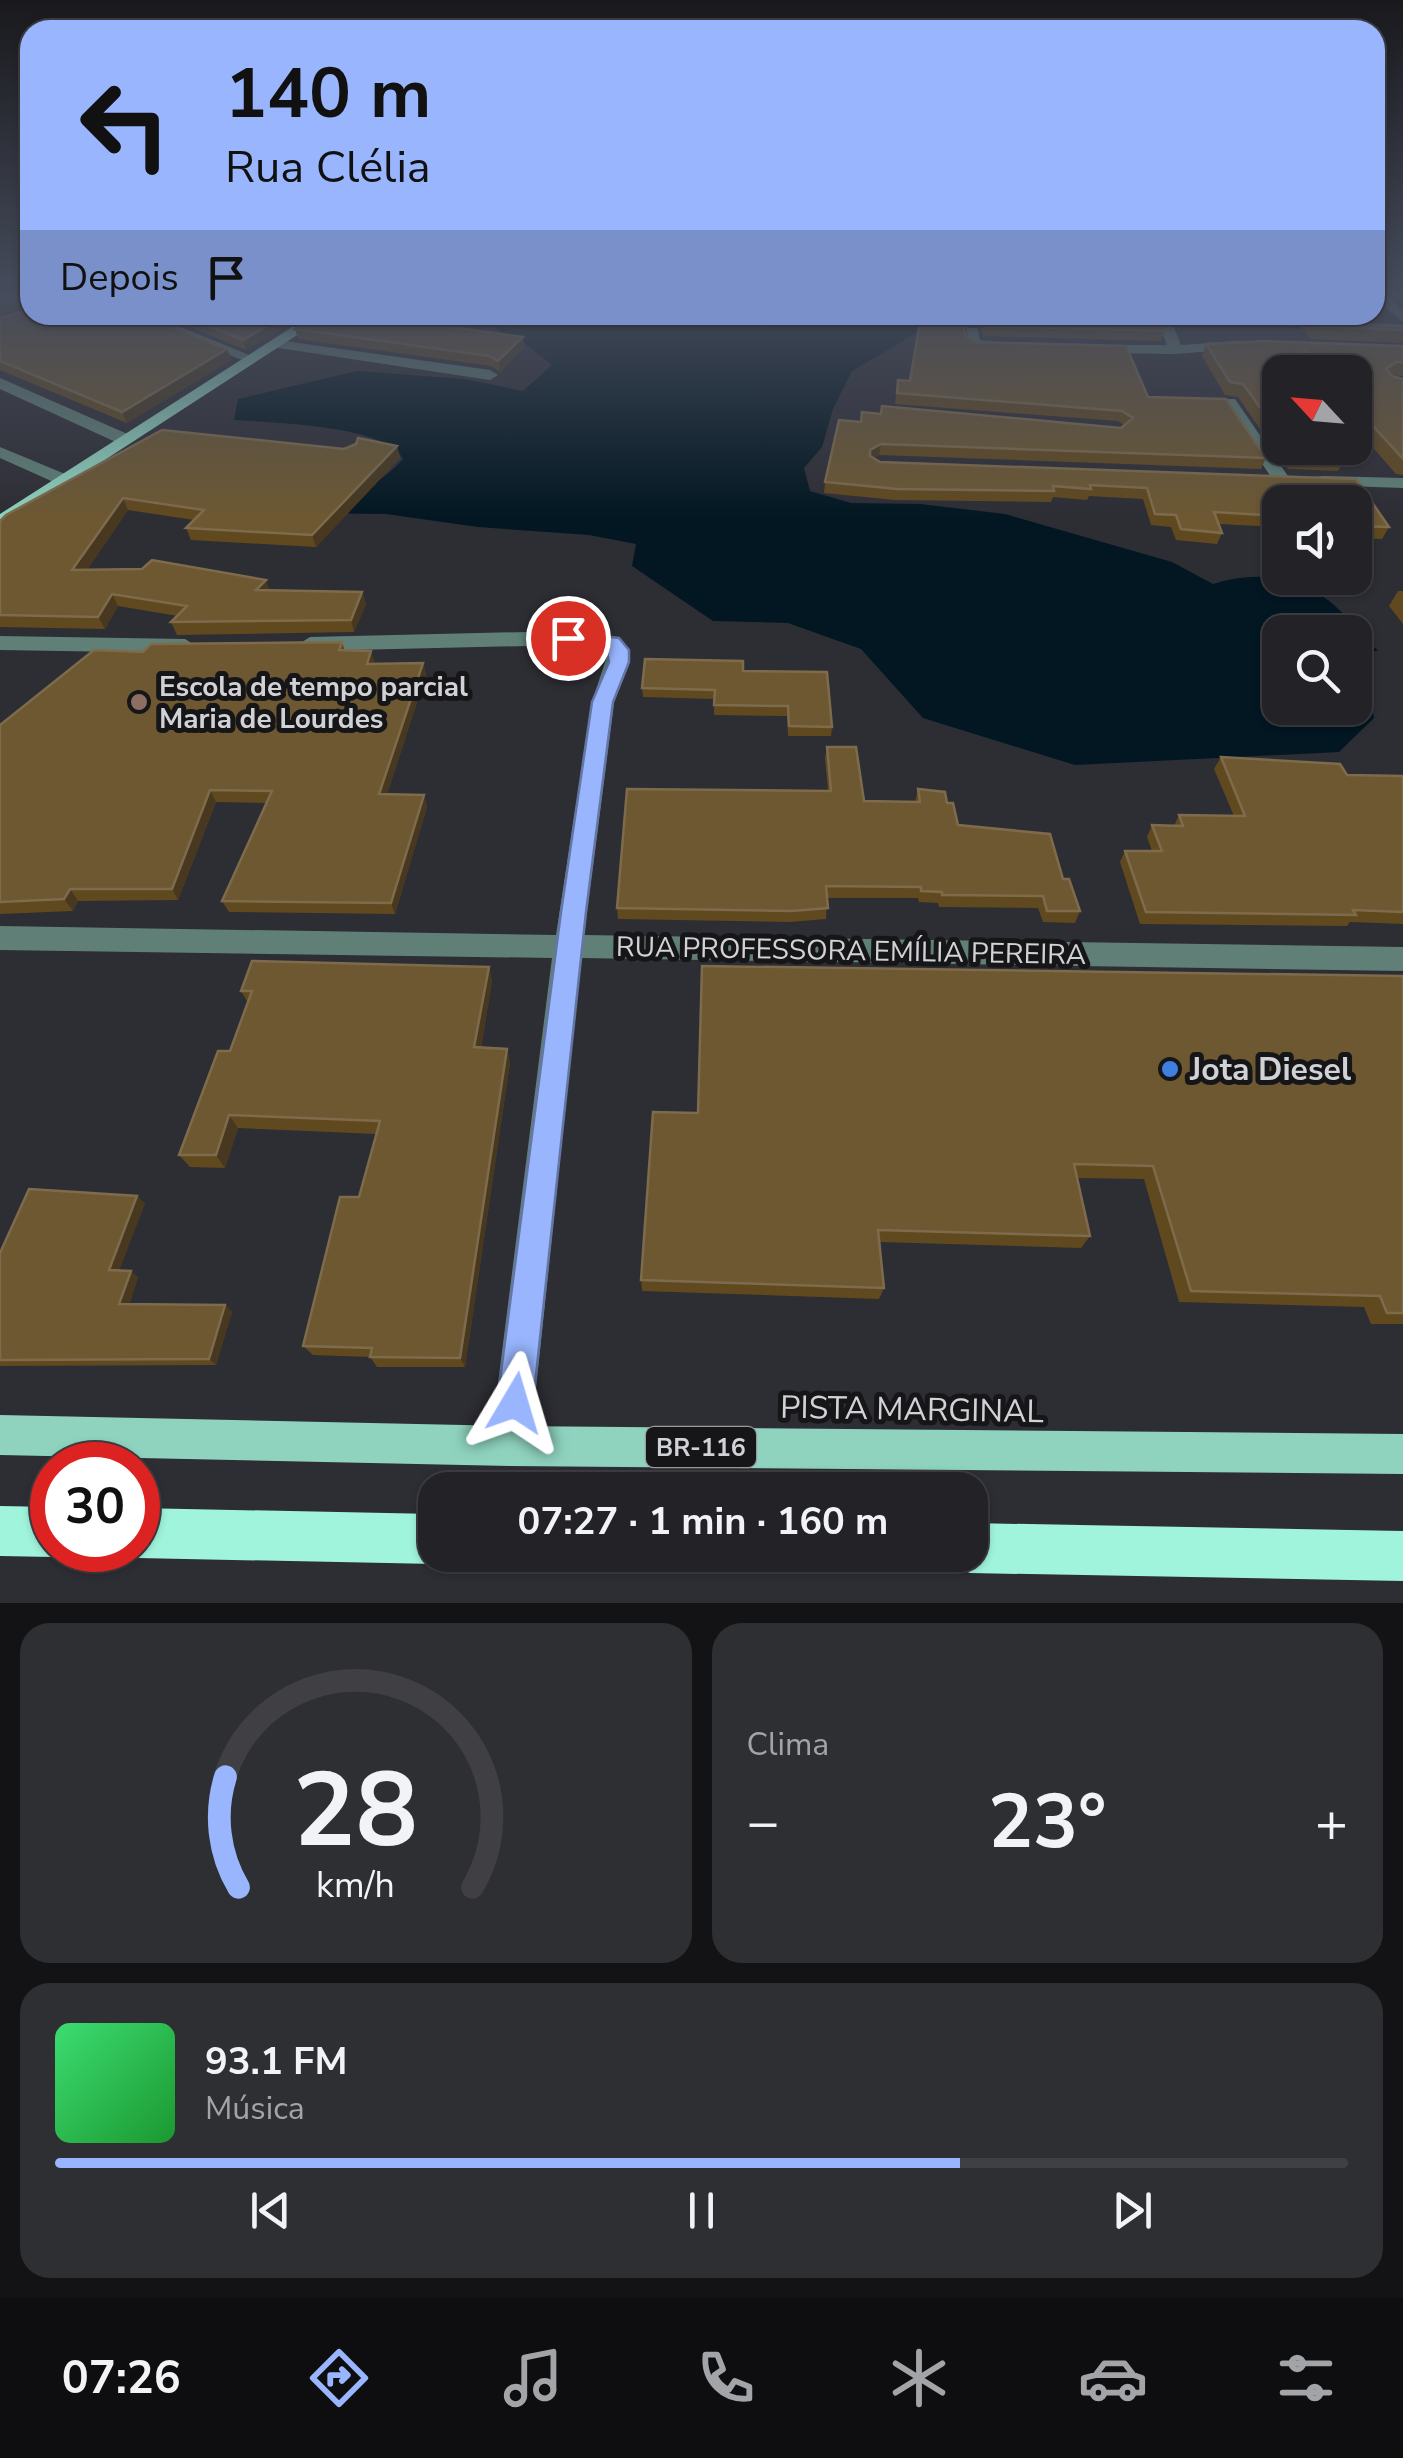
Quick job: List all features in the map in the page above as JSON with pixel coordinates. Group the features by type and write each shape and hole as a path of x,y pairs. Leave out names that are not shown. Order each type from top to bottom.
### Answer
{"highway":[{"path":"0,1530 30,1531"},
{"path":"160,1533 418,1538"},
{"path":"988,1548 1403,1556"}],"main road":[{"path":"0,522 238,368"},
{"name":"PISTA MARGINAL","path":"0,1435 510,1446 1403,1454"}],"street":[{"path":"435,368 490,376"},
{"path":"0,383 126,440"},
{"path":"1229,402 1272,479 1403,482"},
{"path":"142,429 180,433"},
{"path":"0,452 71,475"},
{"path":"292,644 568,638 606,641 620,650 603,702 568,946 510,1446"},
{"path":"0,643 213,646"},
{"name":"RUA PROFESSORA EMÍLIA PEREIRA","path":"0,938 1403,958"}],"water":[{"path":"549,368 857,368 852,371 833,409 822,447 804,468 810,491 851,503 920,504 1005,514 1172,562 1213,584 1262,577 1262,595 1320,595 1344,615 1262,615 1262,725 1367,725 1339,752 1075,765 923,718 861,649 788,623 713,621 632,566 636,544 589,535 478,527 386,514 300,513 368,487 403,459 393,448 352,433 234,420 238,399 357,371 464,379 523,391"}],"building":[{"path":"16,368 196,368 122,412"},
{"path":"912,368 1135,368 1148,397 1226,399 1262,452 1262,458 881,444 870,450 870,456 880,462 1356,479 1360,485 1262,485 1262,515 1214,512 1222,533 1181,529 1176,515 1155,514 1147,488 1090,485 1091,489 1053,486 1054,491 897,489 825,482 839,420 861,422 862,412 881,414 882,406 1121,428 1133,418 1122,411 897,393 898,380 910,381"},
{"path":"1221,368 1262,368 1262,410 1243,384 1230,382"},
{"path":"1372,368 1388,368 1392,376 1403,379 1403,459 1372,425"},
{"path":"162,430 344,449 356,444 358,438 397,446 312,535 186,528 204,510 123,498 72,570 142,569 152,560 266,580 256,590 362,592 351,620 171,622 187,606 112,594 98,617 0,615 0,521"},
{"path":"1372,502 1389,527 1372,526"},
{"path":"342,642 339,650 371,651 367,664 423,663 379,794 424,795 391,903 222,901 272,791 210,790 172,889 70,889 64,899 0,902 0,725 94,650 143,652 151,644"},
{"path":"645,659 743,661 743,671 827,672 832,727 789,726 788,706 714,705 715,690 642,688"},
{"path":"827,747 856,747 864,801 920,802 918,789 945,792 947,803 953,803 958,825 1050,834 1063,879 1069,879 1080,911 1047,911 1043,896 942,895 921,891 921,887 826,886 828,908 617,908 627,789 831,791"},
{"path":"1221,757 1340,764 1347,775 1403,776 1403,912 1146,912 1125,851 1162,851 1152,825 1183,826 1179,815 1245,816"},
{"path":"252,961 489,967 474,1047 507,1049 460,1358 370,1357 372,1348 303,1346 340,1197 359,1197 380,1121 229,1115 216,1155 179,1155 218,1051 230,1051 252,991 241,991"},
{"path":"702,966 1403,976 1403,1313 1387,1313 1380,1296 1191,1291 1153,1166 1074,1164 1090,1236 878,1230 884,1288 641,1280 653,1112 698,1113"},
{"path":"29,1189 137,1196 109,1270 131,1271 119,1304 225,1305 209,1359 0,1360 0,1253"}],"place":[{"name":"Escola de tempo parcial Maria de Lourdes","path":"139,702"},
{"name":"Jota Diesel","path":"1170,1069"}],"route":[{"path":"515,1403 573,912 603,702 620,650 612,643 568,638"}]}
